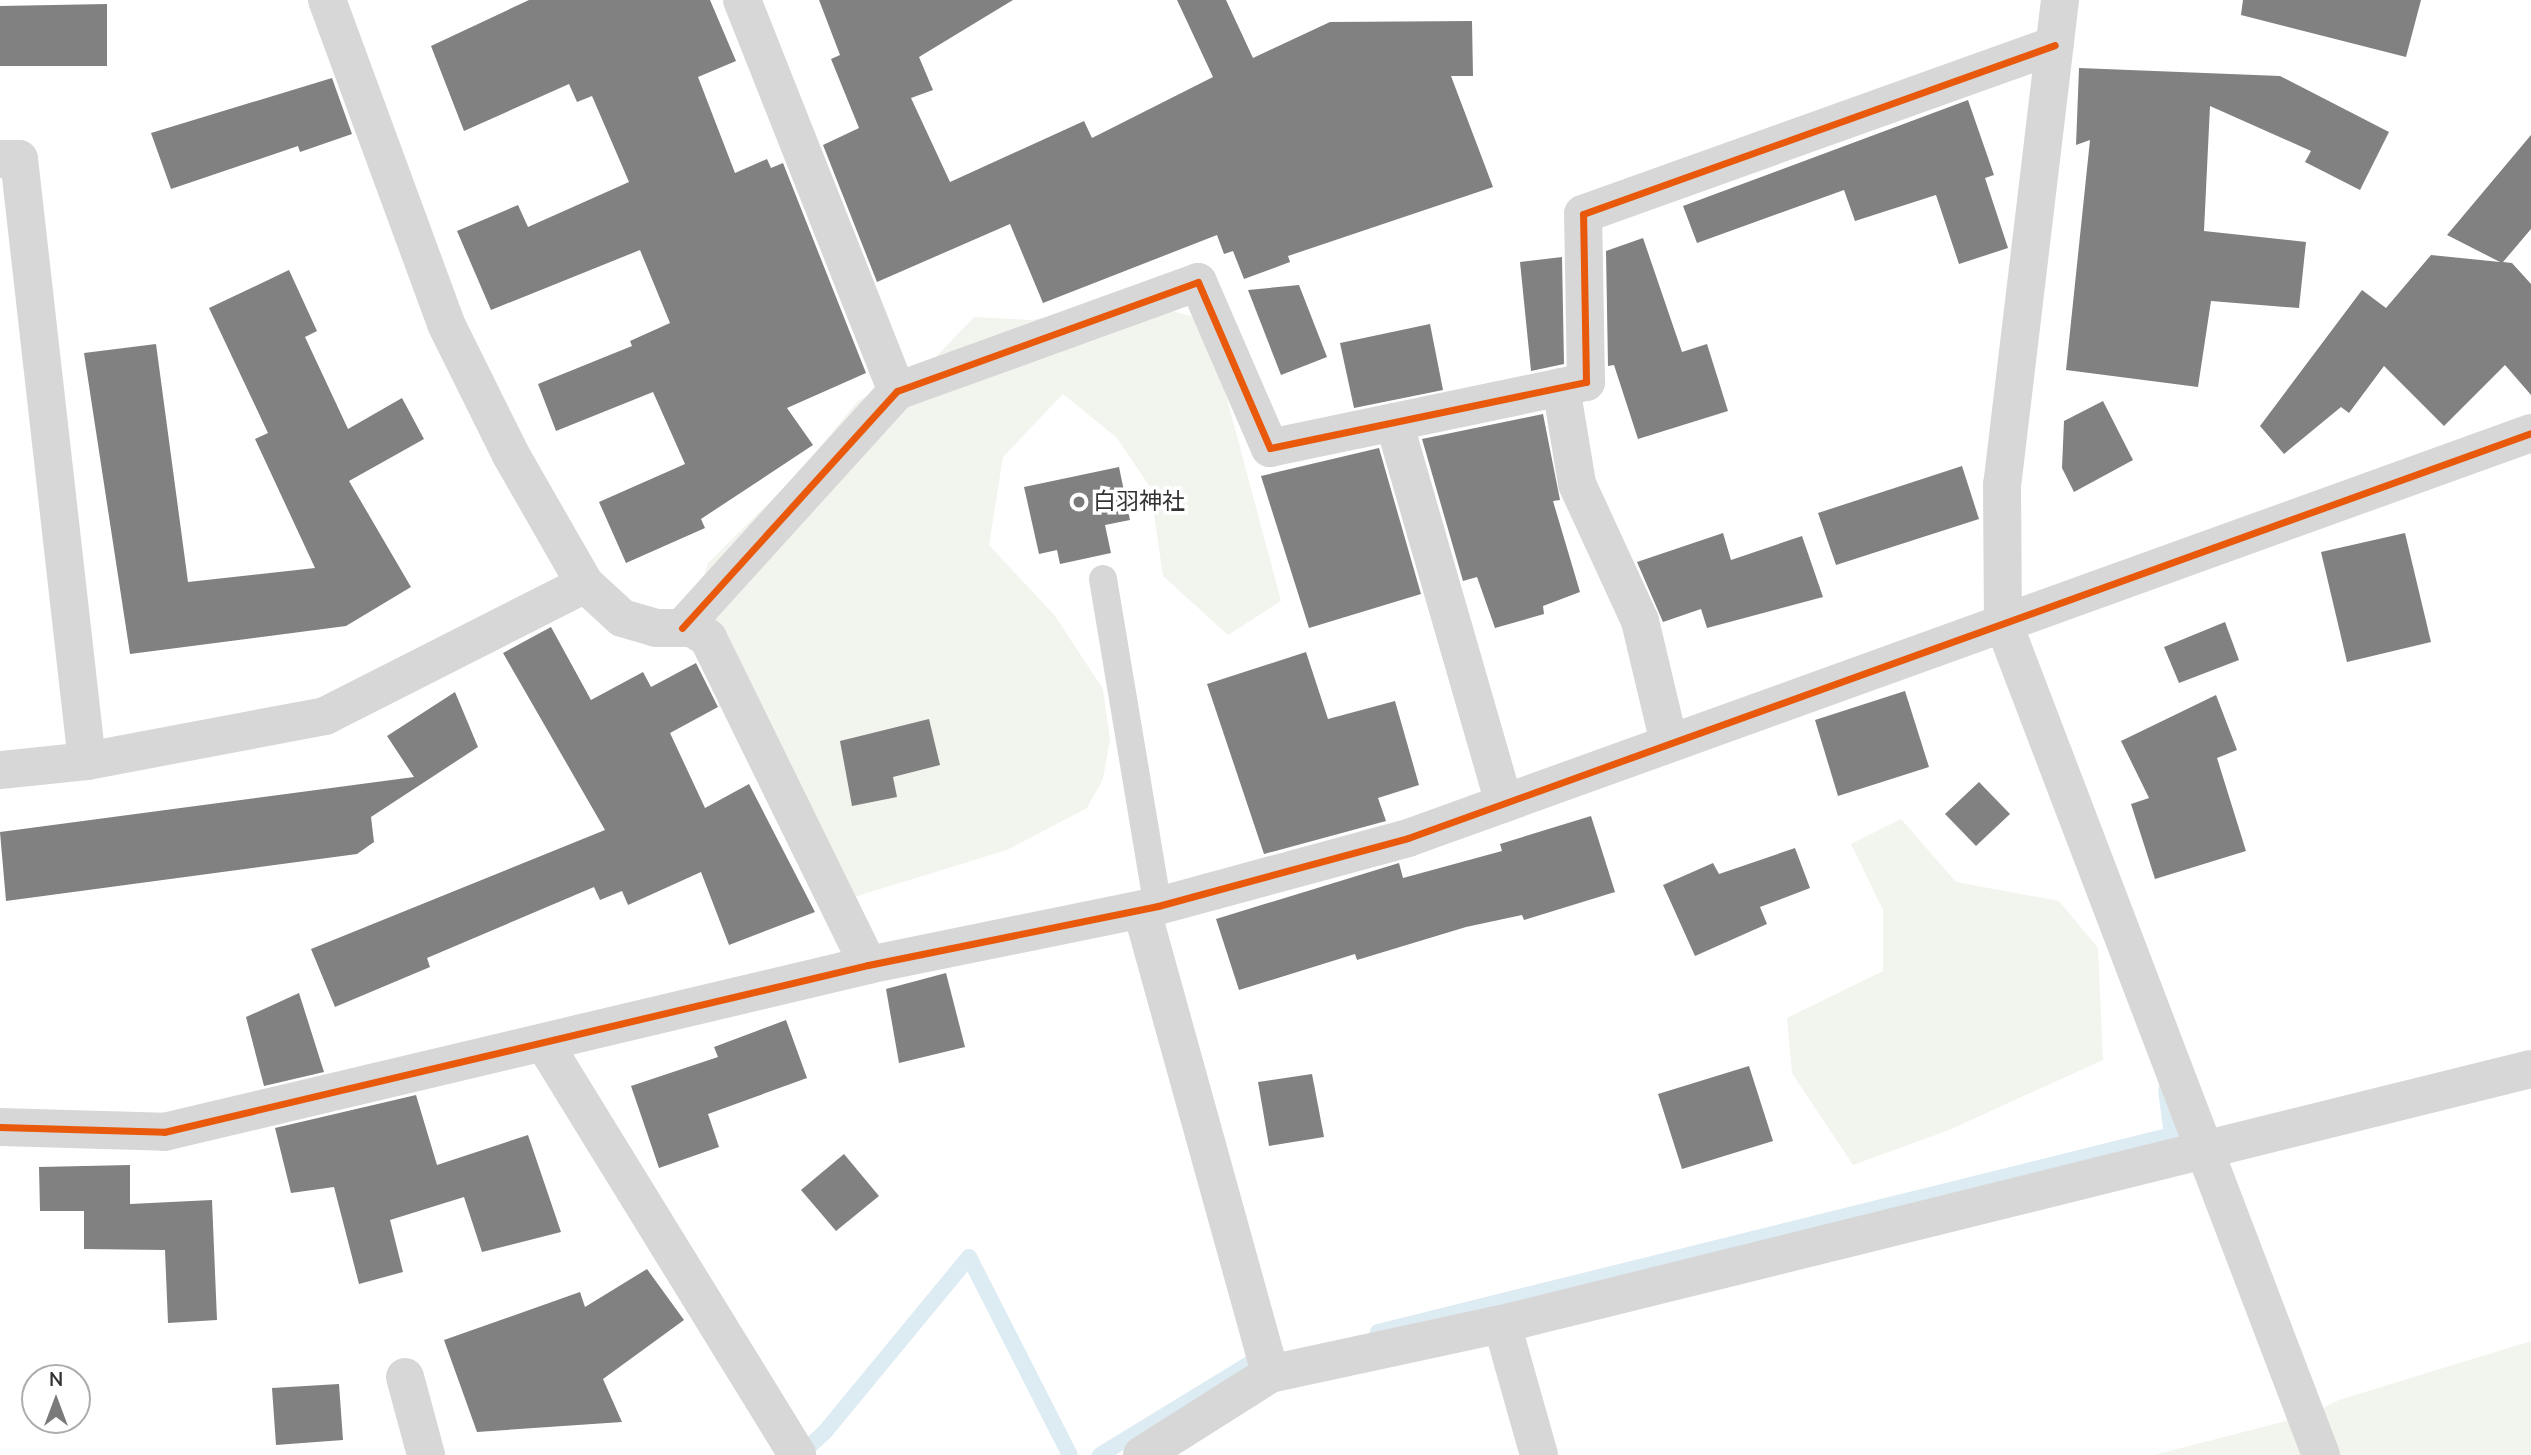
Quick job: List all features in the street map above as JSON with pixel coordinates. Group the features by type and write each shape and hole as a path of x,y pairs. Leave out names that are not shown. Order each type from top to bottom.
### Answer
{"street":[{"path":"327,0 446,324 584,584 622,618 656,628 682,628 708,638 868,965"},
{"path":"742,0 897,391"},
{"path":"2060,0 2003,484 2003,622 2321,1455"},
{"path":"682,628 897,391 1198,282 1270,448 1586,382 1583,214 2055,45"},
{"path":"0,159 19,159 87,761"},
{"path":"1561,387 1577,484 1640,621 1668,743"},
{"path":"1394,422 1504,803"},
{"path":"0,1127 164,1132 868,965 1150,909 1408,838 2531,433"},
{"path":"0,770 87,761 325,716 584,584"},
{"path":"1150,909 1270,1374"},
{"path":"544,1043 797,1455"},
{"path":"1143,1455 1270,1374 1502,1324 2531,1069"},
{"path":"1502,1324 1539,1455"},
{"path":"405,1377 426,1455"}],"lane":[{"path":"1104,579 1150,909"}],"shaded area":[{"path":"1139,302 1206,320 1281,601 1228,635 1163,576 1150,487 1117,438 1063,394 1003,457 989,545 1055,616 1103,689 1110,739 1103,779 1087,808 1007,850 854,897 695,607 708,563 796,476 858,401 932,361 974,317 1031,320"},
{"path":"1901,819 1956,882 2059,901 2098,948 2103,1060 1949,1130 1853,1165 1792,1073 1787,1018 1883,971 1883,910 1851,844"},
{"path":"2531,1341 2531,1455 2154,1455 2306,1416 2339,1400"}],"building":[{"path":"529,0 710,0 736,61 698,77 735,173 767,159 771,168 783,163 866,373 787,408 813,445 701,519 705,528 626,563 599,502 685,464 653,392 556,431 538,384 632,346 630,341 670,323 640,250 491,310 457,231 518,205 528,227 629,182 592,96 577,102 569,84 464,131 431,46"},
{"path":"819,0 1013,0 919,57 933,90 911,98 950,182 1084,121 1092,138 1213,77 1177,0 1226,0 1253,58 1330,22 1472,21 1473,76 1451,76 1493,187 1288,256 1290,262 1244,279 1233,251 1224,254 1217,235 1043,303 1010,224 877,282 823,145 859,128 831,59 840,55"},
{"path":"2243,0 2421,0 2406,57 2241,15"},
{"path":"107,4 107,66 0,66 0,6"},
{"path":"2079,68 2280,76 2389,132 2360,190 2305,162 2311,151 2210,106 2204,231 2306,242 2299,308 2211,301 2198,387 2066,370 2090,140 2076,145"},
{"path":"332,78 352,134 300,152 298,146 171,189 151,133"},
{"path":"1968,100 1994,175 1985,178 2008,248 1959,264 1936,195 1855,221 1844,190 1697,243 1683,206"},
{"path":"2531,135 2531,229 2503,262 2512,263 2531,284 2531,395 2505,365 2444,426 2384,366 2349,413 2341,407 2284,454 2260,426 2362,290 2386,308 2431,255 2500,262 2447,235"},
{"path":"1643,238 1682,352 1707,344 1728,411 1638,439 1614,365 1608,366 1606,251"},
{"path":"1562,257 1564,364 1531,371 1520,262"},
{"path":"289,270 317,331 305,337 348,429 402,398 424,439 349,481 411,587 346,626 130,654 84,353 156,344 188,582 315,568 255,439 268,433 209,308"},
{"path":"1299,285 1327,357 1281,375 1248,290"},
{"path":"1430,324 1443,390 1354,408 1340,343"},
{"path":"2103,401 2133,460 2074,492 2062,468 2064,421"},
{"path":"1543,414 1560,500 1553,501 1580,592 1543,606 1544,614 1495,628 1477,577 1463,581 1422,439"},
{"path":"1379,448 1421,594 1309,628 1261,476"},
{"path":"1962,466 1979,519 1836,565 1818,513"},
{"path":"1119,467 1130,520 1105,525 1111,553 1060,564 1057,550 1039,554 1024,487"},
{"path":"1723,533 1731,560 1802,536 1823,597 1707,628 1701,609 1663,622 1637,562"},
{"path":"2405,533 2431,642 2347,662 2321,552"},
{"path":"2225,622 2239,660 2179,683 2164,647"},
{"path":"551,627 591,700 643,672 651,687 696,663 718,707 670,733 705,808 749,784 815,912 729,945 701,872 628,905 622,891 600,900 594,887 427,958 430,967 335,1007 311,949 605,830 503,653"},
{"path":"1306,652 1328,719 1395,701 1419,785 1378,798 1386,821 1264,854 1207,684"},
{"path":"1905,691 1929,767 1838,796 1815,720"},
{"path":"455,692 478,747 371,817 374,842 357,854 6,901 0,832 414,777 387,736"},
{"path":"2216,695 2237,750 2217,758 2246,851 2155,879 2131,804 2149,798 2121,741"},
{"path":"929,719 940,765 893,777 897,797 852,806 840,741"},
{"path":"1979,782 2010,814 1976,846 1945,814"},
{"path":"1591,816 1615,892 1524,920 1522,915 1466,927 1357,960 1355,954 1239,990 1216,919 1399,863 1403,878 1502,851 1500,844"},
{"path":"1795,848 1810,888 1760,907 1767,924 1695,956 1663,885 1713,863 1719,874"},
{"path":"946,973 965,1047 899,1063 886,989"},
{"path":"299,993 324,1072 264,1086 246,1017"},
{"path":"786,1020 807,1078 708,1114 719,1147 659,1168 631,1086 718,1057 714,1047"},
{"path":"1749,1066 1773,1141 1682,1169 1658,1094"},
{"path":"1312,1074 1324,1137 1269,1146 1258,1082"},
{"path":"416,1095 437,1165 528,1135 561,1232 482,1252 464,1197 390,1220 403,1272 359,1284 334,1187 291,1193 275,1128"},
{"path":"844,1154 879,1196 836,1231 801,1190"},
{"path":"130,1165 130,1204 212,1200 217,1320 168,1323 165,1250 84,1249 84,1211 40,1211 39,1167"},
{"path":"647,1269 684,1320 603,1379 622,1422 477,1432 444,1340 580,1292 585,1307"},
{"path":"339,1384 343,1440 276,1445 272,1388"}],"waterway":[{"path":"1378,1332 2172,1135 2166,1090"},
{"path":"800,1455 824,1433 969,1257 1070,1455"},
{"path":"1100,1455 1249,1364 1268,1359"}],"cycle path":[{"path":"682,628 897,391 1198,282 1270,448 1586,382 1583,214 2055,45"},
{"path":"0,1127 164,1132 868,965 1158,906 1408,838 2531,433"}],"place":[{"name":"白羽神社","path":"1079,502"}]}
